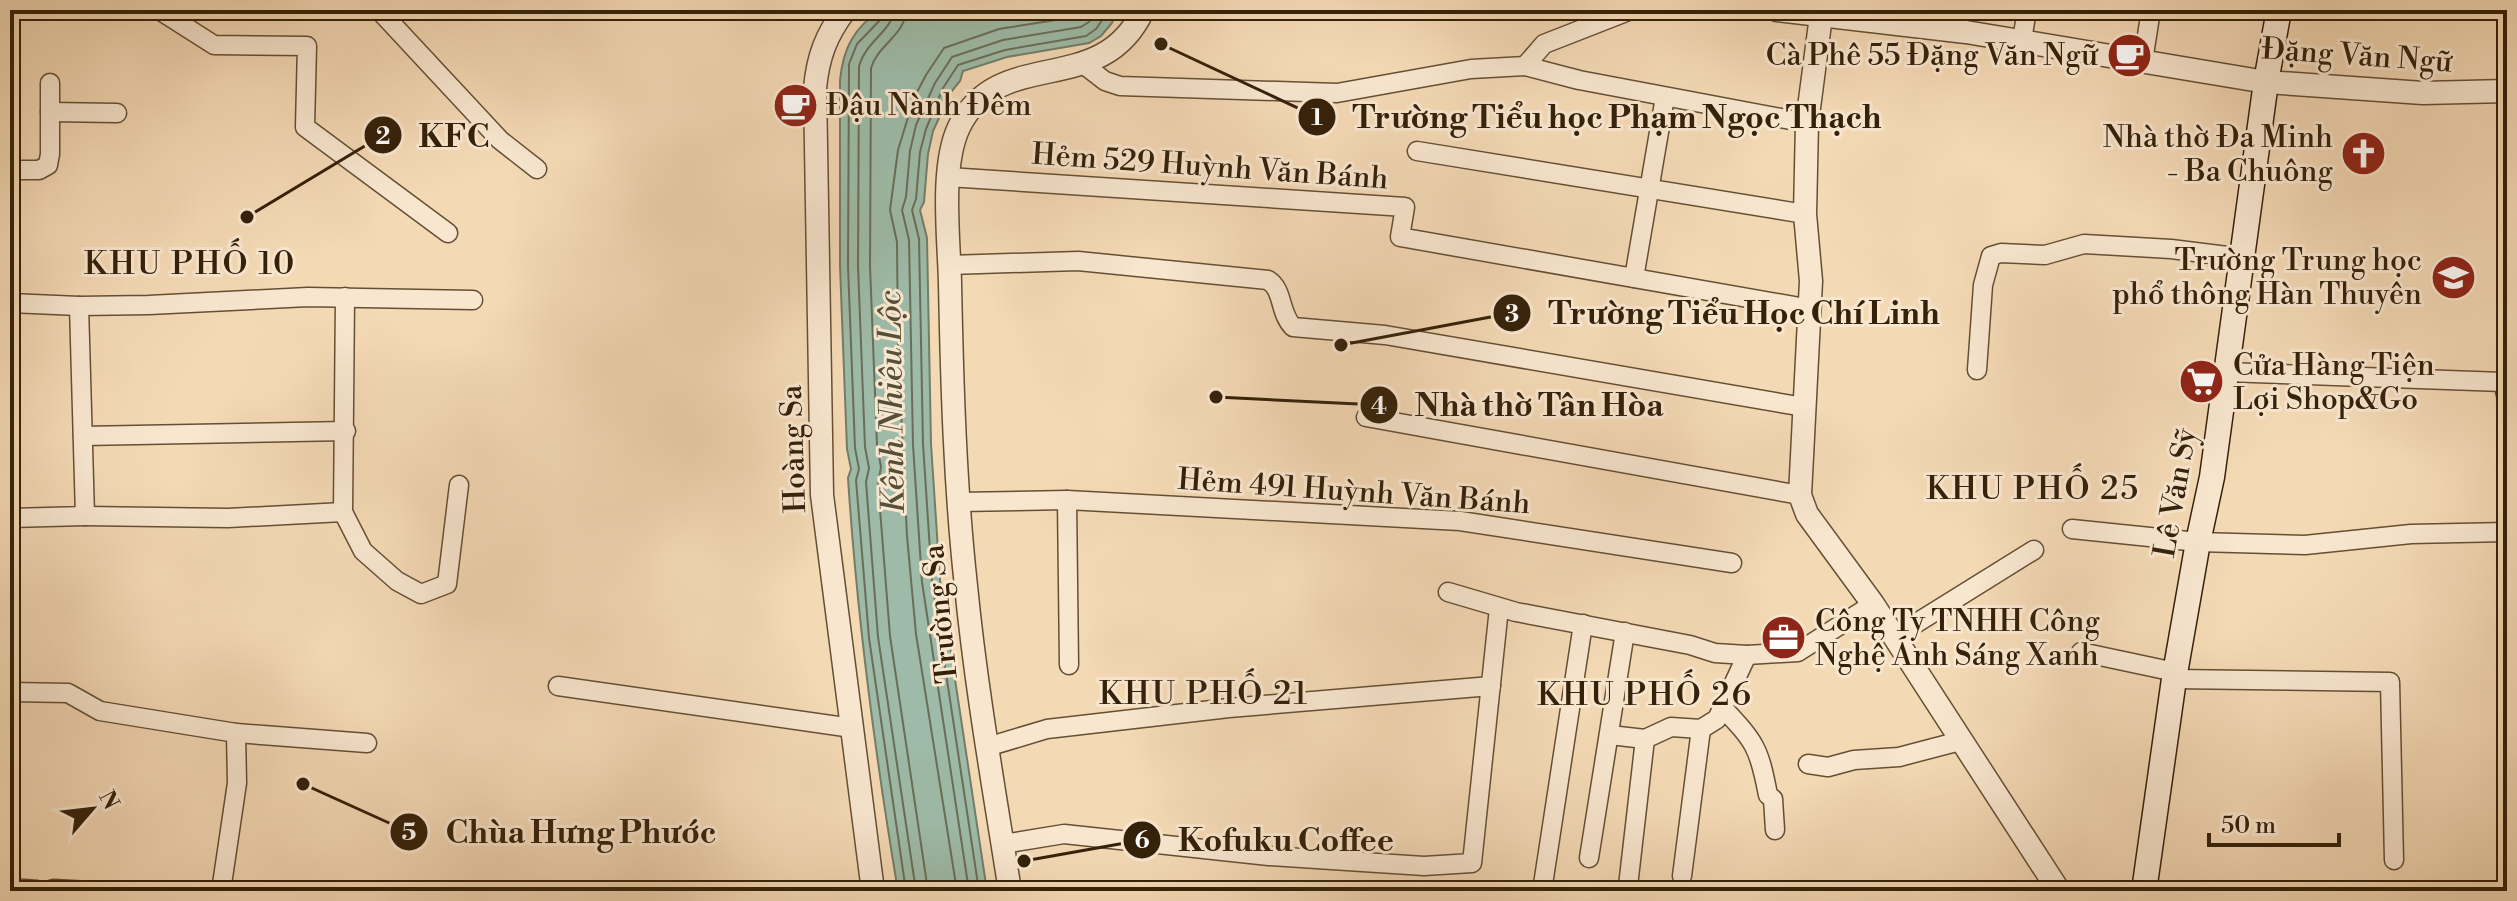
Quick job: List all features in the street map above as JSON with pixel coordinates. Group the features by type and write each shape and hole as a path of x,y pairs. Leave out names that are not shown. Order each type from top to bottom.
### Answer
{"main road":[{"name":"Lê Văn Sỹ","path":"2144,891 2174,676 2212,477 2266,82 2279,10"}],"street":[{"path":"159,10 214,45 307,46 305,127 448,233"},
{"path":"379,10 500,140 537,169"},
{"name":"Hoàng Sa","path":"845,10 824,42 817,64 815,88 822,495 873,891"},
{"name":"Trường Sa","path":"1010,891 969,613 959,502 949,265 948,177 951,153 968,111 982,96 1012,80 1083,64 1109,53 1123,42 1143,10"},
{"path":"1525,66 1544,44 1631,10"},
{"name":"Đặng Văn Ngữ","path":"1777,10 1930,20 2022,40 2266,82 2423,93 2507,91"},
{"path":"2022,40 2027,10"},
{"path":"2143,61 2151,10"},
{"path":"1821,13 1807,123 1805,214 1811,309 1800,495 1807,514 1873,604 2059,891"},
{"path":"1083,64 1105,81 1120,86 1337,93 1471,69 1525,66 1665,97 1807,123"},
{"path":"10,170 39,170 48,165 50,83"},
{"path":"1634,278 1665,97"},
{"path":"50,112 117,113"},
{"path":"1417,151 1805,214"},
{"name":"Hẻm 529 Huỳnh Văn Bánh","path":"948,177 1405,207 1400,237 1811,309"},
{"path":"1977,370 1983,285 1991,256 2001,253 2045,255 2084,244 2171,249 2243,258"},
{"path":"949,265 1078,261 1268,280 1277,287 1283,310 1293,327 1385,335 1804,407"},
{"path":"10,303 79,306 345,297 473,300"},
{"path":"345,297 343,512 363,551 397,581 421,594 447,584 459,485"},
{"path":"79,306 85,516"},
{"path":"2226,372 2503,382 2507,399"},
{"path":"1366,417 1800,495"},
{"path":"83,436 346,431"},
{"path":"1067,500 1069,665"},
{"name":"Hẻm 491 Huỳnh Văn Bánh","path":"959,502 1067,500 1460,521 1732,563"},
{"path":"10,518 228,518 343,512"},
{"path":"2072,529 2198,542 2305,545 2411,534 2507,532"},
{"path":"1894,637 2034,550"},
{"path":"1448,592 1499,608 1690,645 1715,653 1747,655 1798,652 1873,604"},
{"path":"1003,844 1064,834 1269,856 1424,866 1472,863 1499,608"},
{"path":"1542,891 1583,624"},
{"path":"1589,858 1625,632"},
{"path":"2081,652 2174,676 2390,682 2394,860"},
{"path":"1610,735 1645,739 1671,727 1701,729 1717,719 1747,655"},
{"path":"558,686 852,728"},
{"path":"987,747 1047,729 1229,708 1491,686"},
{"path":"10,692 68,693 100,711 236,733 367,743"},
{"path":"1722,707 1748,732 1760,756 1768,795 1773,799 1775,830"},
{"path":"1682,876 1701,729"},
{"path":"221,891 237,783 236,733"},
{"path":"1628,886 1645,739"},
{"path":"1808,764 1828,767 1854,760 1899,757 1960,741"},
{"path":"10,888 90,891"}],"water":[{"name":"Kênh Nhiêu Lộc","path":"881,10 1117,10 1112,23 1101,36 1089,43 1007,57 963,71 933,131 928,154 924,202 920,210 927,238 931,444 940,580 987,891 898,891 868,685 848,478 851,469 847,449 840,266 840,80 847,49 857,31"}],"place":[{"name":"Trường Tiểu học Phạm Ngọc Thạch","path":"1161,44"},
{"name":"Cà Phê 55 Đặng Văn Ngữ","path":"2129,55"},
{"name":"Đậu Nành Đêm","path":"795,105"},
{"name":"Nhà thờ Đa Minh - Ba Chuông","path":"2364,154"},
{"name":"KFC","path":"247,217"},
{"name":"Trường Trung học phổ thông Hàn Thuyên","path":"2453,277"},
{"name":"Trường Tiểu Học Chí Linh","path":"1341,345"},
{"name":"Cửa Hàng Tiện Lợi Shop&Go","path":"2202,382"},
{"name":"Nhà thờ Tân Hòa","path":"1216,397"},
{"name":"Công Ty TNHH Công Nghệ Ánh Sáng Xanh","path":"1784,638"},
{"name":"Chùa Hưng Phước","path":"303,784"},
{"name":"Kofuku Coffee","path":"1024,861"}],"district":[{"name":"KHU PHỐ 10","path":"190,263"},
{"name":"KHU PHỐ 25","path":"2033,488"},
{"name":"KHU PHỐ 21","path":"1204,693"},
{"name":"KHU PHỐ 26","path":"1645,694"}]}
